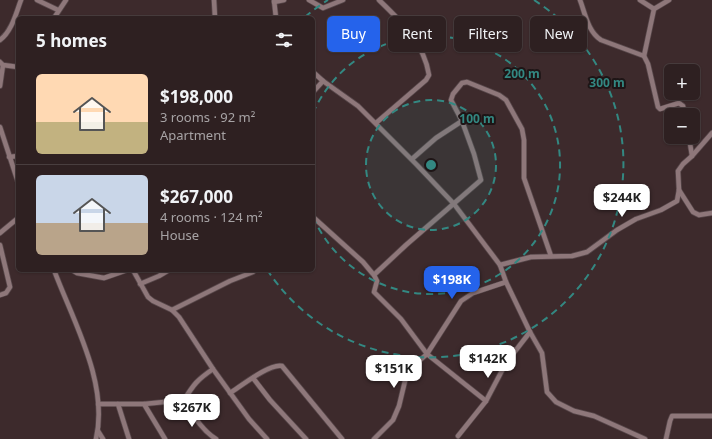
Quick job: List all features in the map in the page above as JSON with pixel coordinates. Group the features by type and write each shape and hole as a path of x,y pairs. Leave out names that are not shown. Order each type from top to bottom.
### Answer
{"street":[{"path":"0,40 9,28 21,0"},
{"path":"37,0 58,10"},
{"path":"55,16 66,0"},
{"path":"214,0 215,16"},
{"path":"276,16 274,1 284,0"},
{"path":"309,0 320,8 343,0"},
{"path":"376,123 426,80 429,75 420,46 394,14 379,0"},
{"path":"580,0 592,32 596,37 644,56"},
{"path":"640,0 654,9"},
{"path":"669,0 654,9 644,56 652,80 658,107 660,109 679,103 684,106 684,108"},
{"path":"0,86 1,64 16,67"},
{"path":"315,74 358,106 412,159 454,204 500,265 506,282 530,332 542,353 547,392 556,402 574,411 594,416 645,439"},
{"path":"315,90 323,81"},
{"path":"374,274 481,179 462,121 451,100 453,94 462,83 467,82 499,95 506,100 522,129 524,140 524,178 551,256"},
{"path":"412,159 436,138 462,121"},
{"path":"0,127 16,176"},
{"path":"500,265 523,258 572,256 587,252 617,230 677,202 679,190 678,170 712,133"},
{"path":"690,144 692,156"},
{"path":"9,157 16,156"},
{"path":"679,190 693,212 699,215 712,213"},
{"path":"315,219 363,262 374,274 377,280 374,292 402,319 427,354 486,402"},
{"path":"0,233 16,220"},
{"path":"0,245 10,286 6,293 0,295"},
{"path":"55,272 96,383 98,404 98,431 96,439"},
{"path":"75,272 104,278 121,272"},
{"path":"134,272 140,284 152,301 172,310 188,330 230,393 249,419 267,439"},
{"path":"140,284 166,272"},
{"path":"172,310 230,281 253,272"},
{"path":"374,439 393,420 405,381 409,373 420,359 427,354 461,301 472,293 506,282"},
{"path":"458,436 486,402 506,363 530,332"},
{"path":"230,393 275,366 282,366 342,439"},
{"path":"184,400 194,384 213,369"},
{"path":"253,378 270,400 306,439"},
{"path":"98,404 144,404 184,400"},
{"path":"184,400 203,429 216,439"},
{"path":"118,404 129,439"},
{"path":"144,404 165,439"},
{"path":"666,439 672,416 712,416"},
{"path":"98,431 102,439"}]}
